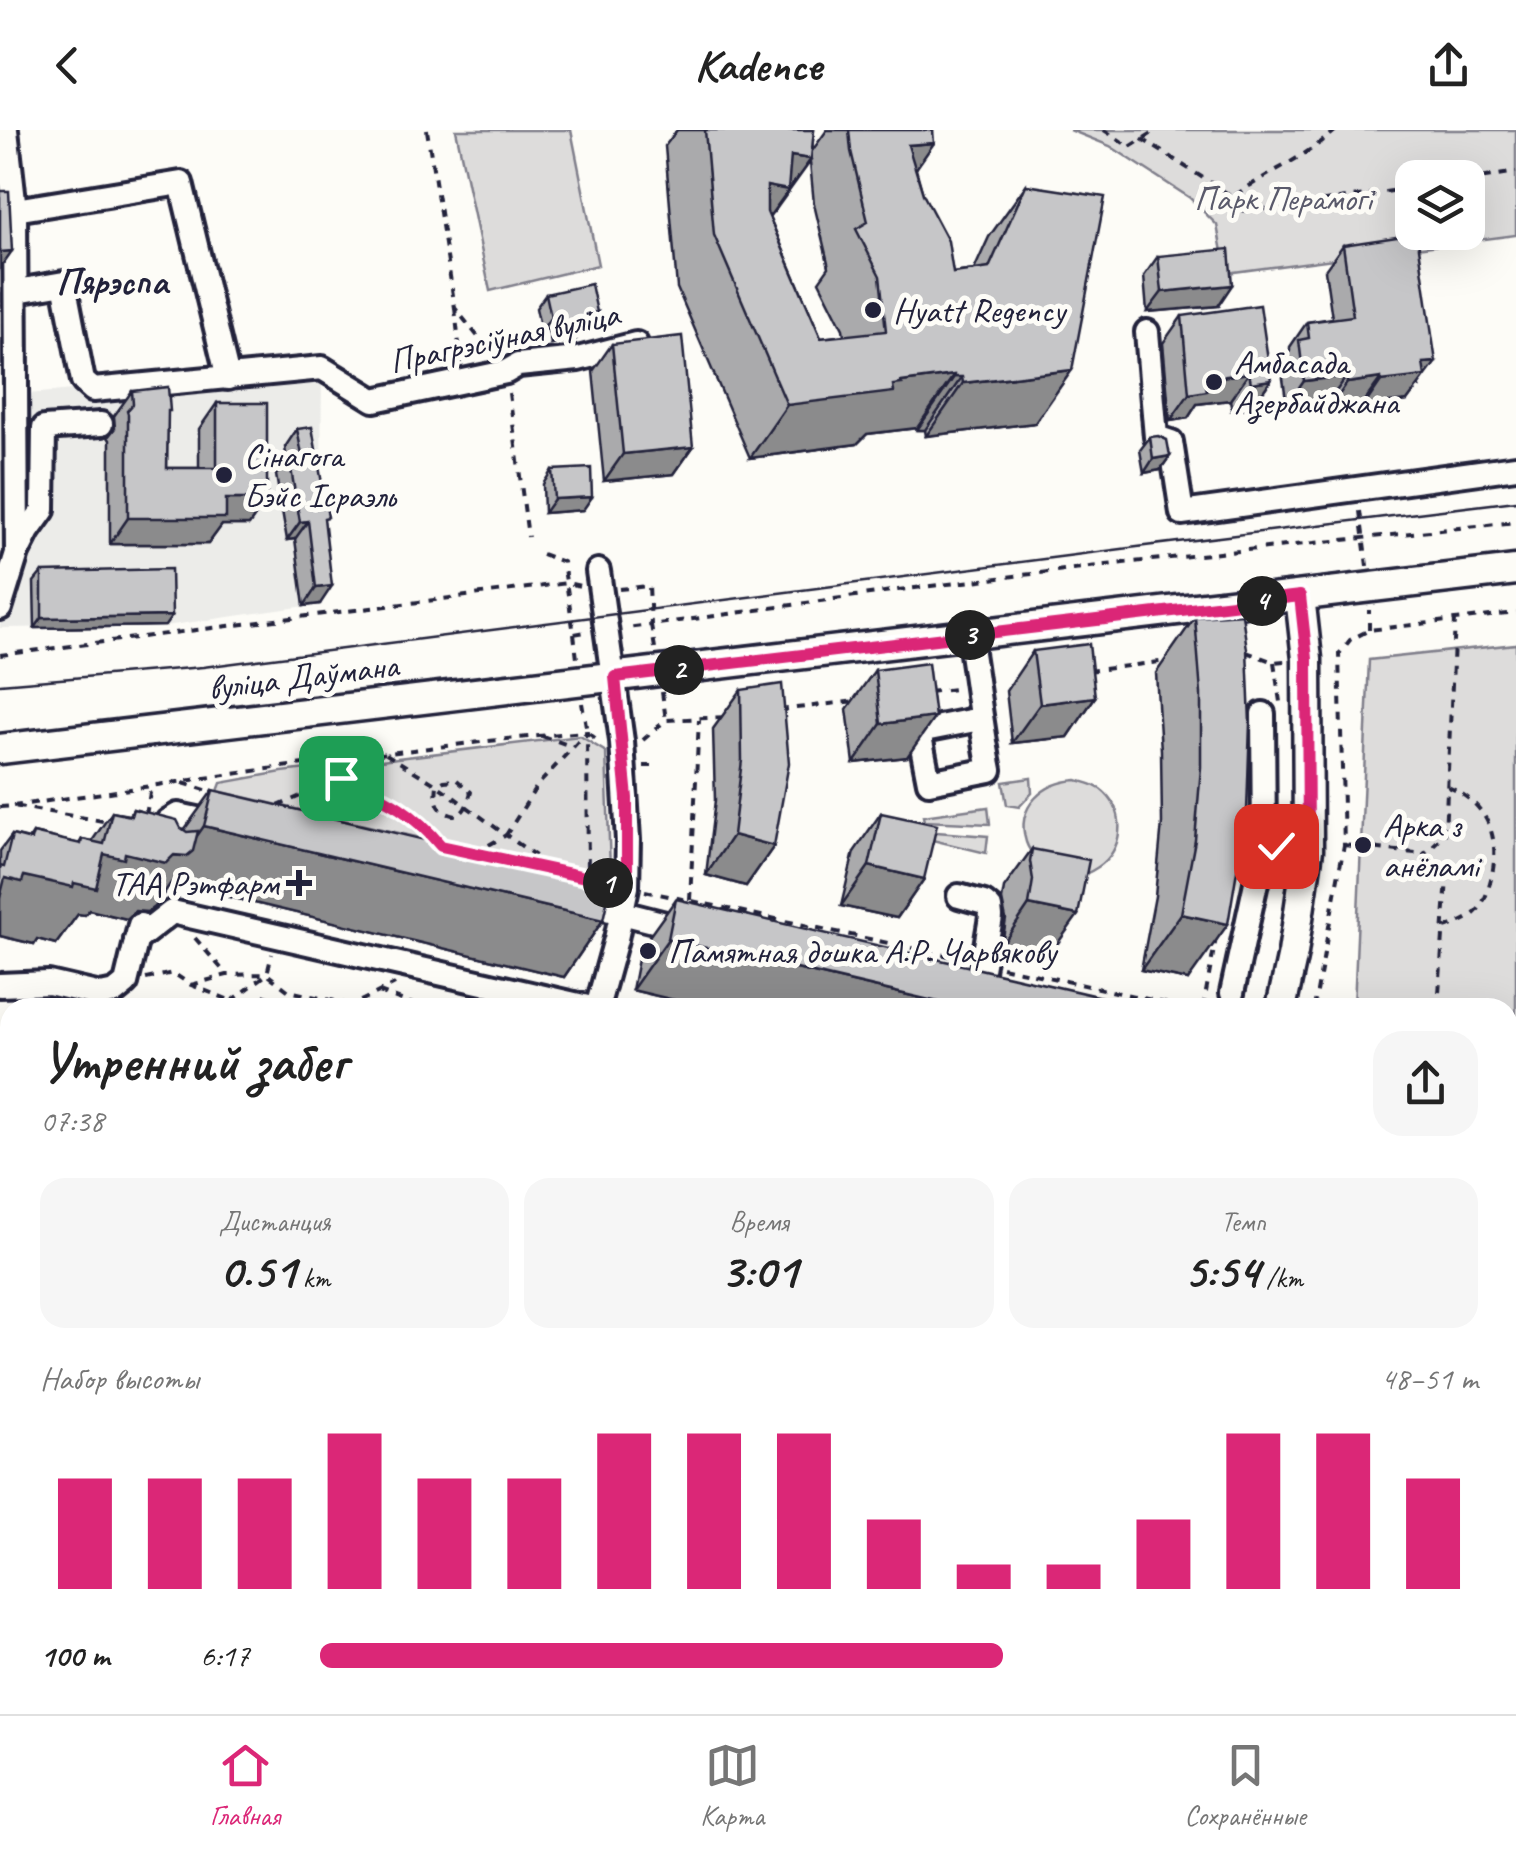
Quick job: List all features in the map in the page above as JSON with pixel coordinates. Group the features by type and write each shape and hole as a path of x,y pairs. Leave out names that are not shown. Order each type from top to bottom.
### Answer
{"main road":[{"name":"вуліца Даўмана","path":"0,749 1516,570"},
{"path":"1283,998 1308,850 1307,659 1300,596"}],"street":[{"path":"6,130 15,210 18,552"},
{"path":"15,210 182,183 228,378 94,390 83,382 64,282 17,291"},
{"path":"1146,332 1156,436 1170,442 1182,512 1516,467"},
{"name":"Прагрэсіўная вуліца","path":"228,378 322,368 374,400 506,372 518,365 578,358 648,342"},
{"path":"0,608 18,552 44,510 44,428 100,424"},
{"path":"0,516 18,552"},
{"path":"597,998 639,839 626,779 598,571"},
{"path":"969,635 980,694 980,719"},
{"path":"1232,992 1264,846 1263,714"},
{"path":"155,860 161,832 178,815 242,829"},
{"path":"1264,846 1308,850"},
{"path":"958,896 990,908 976,998"},
{"path":"566,899 716,937"},
{"path":"0,985 49,983 101,995 115,992 126,983 139,928 172,912 550,998"}],"path":[{"path":"427,130 457,342"},
{"path":"1104,130 1130,147 1157,130"},
{"path":"1233,197 1336,130"},
{"path":"1142,139 1233,197 1236,210 1395,190"},
{"path":"1485,177 1516,172"},
{"path":"455,308 506,372 528,537"},
{"path":"651,624 1123,563 1516,522"},
{"path":"0,656 568,582 563,562 542,554"},
{"path":"1316,998 1344,845 1339,654 1350,640 1368,630 1516,613"},
{"path":"1424,854 1445,834 1456,620"},
{"path":"1242,650 1274,662"},
{"path":"690,900 699,720"},
{"path":"0,807 341,759 586,732"},
{"path":"491,857 474,854 506,834 537,786 586,732"},
{"path":"586,732 588,878"},
{"path":"540,735 571,746"},
{"path":"384,754 437,786 558,872"},
{"path":"341,759 341,778"},
{"path":"644,766 658,766"},
{"path":"288,814 269,810 341,778 398,805 441,846 422,842"},
{"path":"457,780 471,792 466,808 456,816 440,810 435,801 437,786 457,780"},
{"path":"182,783 217,794"},
{"path":"144,828 151,787"},
{"path":"1443,928 1476,913 1487,894 1496,864 1492,829 1462,793 1448,788"},
{"path":"14,806 107,822"},
{"path":"1344,845 1424,854 1447,878 1439,998"},
{"path":"541,868 1142,998"},
{"path":"172,912 227,974"},
{"path":"237,998 267,974 276,936"},
{"path":"1205,998 1216,936"},
{"path":"367,998 427,970"},
{"path":"126,983 173,972 192,986 222,998"},
{"path":"192,986 227,974 267,974 289,992 315,998"},
{"path":"379,992 396,998"}],"shaded area":[{"path":"17,321 17,395 322,368 320,604 165,626 0,628 0,323"}],"green space":[{"path":"456,130 571,130 598,265 490,291"},
{"name":"Парк Перамогі","path":"1070,130 1516,130 1516,235 1485,239 1485,160 1395,160 1395,250 1402,250 1226,273 1217,225 1190,198 1110,146"},
{"path":"1516,644 1516,998 1354,998 1369,660"},
{"path":"580,736 606,752 610,870 602,880 218,791 221,783 282,772"},
{"path":"1031,778 1032,793 1019,807 1007,805 1003,782"},
{"path":"1077,780 1105,793 1117,811 1119,832 1106,860 1090,872 1076,876 1034,855 1024,829 1025,817 1035,798 1054,785"},
{"path":"988,807 990,824 924,821 923,816"},
{"path":"923,831 988,836 986,853 924,838"}],"building":[{"path":"705,130 814,130 811,159 791,156 788,190 767,186 767,212 821,338 886,331 880,276 856,229 868,222 849,130 933,130 934,143 908,145 923,194 948,241 953,273 989,268 1026,185 1105,197 1072,370 963,383 962,377 954,375 901,382 893,385 894,392 787,405 714,235"},
{"path":"0,191 9,191 12,251 0,252"},
{"path":"1395,237 1395,250 1419,250 1436,362 1423,363 1425,376 1347,383 1347,376 1304,381 1299,340 1309,338 1307,322 1353,316 1343,245"},
{"path":"1229,249 1232,285 1162,292 1158,256"},
{"path":"591,284 597,312 584,315 586,325 560,331 557,316 551,317 546,294"},
{"path":"1260,305 1271,380 1251,383 1249,373 1205,379 1207,391 1189,394 1182,316"},
{"path":"682,336 693,447 623,454 612,344"},
{"path":"168,387 167,468 217,468 217,403 267,403 267,499 226,499 226,518 128,518 127,411 133,404 132,391"},
{"path":"312,427 328,517 324,518 332,586 316,588 308,521 300,522 289,457 302,455 297,429"},
{"path":"1150,437 1167,440 1170,456 1153,459"},
{"path":"591,468 592,497 554,499 552,470"},
{"path":"171,569 172,616 42,618 42,572"},
{"path":"1242,614 1250,723 1247,811 1228,924 1181,914 1195,840 1201,767 1195,617"},
{"path":"1089,644 1095,697 1040,704 1033,651"},
{"path":"928,663 935,717 881,724 875,670"},
{"path":"782,684 789,763 774,846 733,835 742,760 741,690"},
{"path":"213,790 611,884 603,920 204,826"},
{"path":"133,809 177,820 187,832 198,831 193,851 187,856 174,855 166,863 125,853 124,859 104,854 96,888 24,876 22,882 5,878 0,898 0,866 4,867 12,835 31,840 33,833 81,844 82,839 104,844 112,812 131,816"},
{"path":"881,813 937,825 924,879 869,866"},
{"path":"1032,849 1089,860 1078,915 1029,905"},
{"path":"676,899 1105,998 921,998 668,939"}],"tram line":[{"path":"0,684 203,667 1516,501"}],"place":[{"name":"Hyatt Regency","path":"873,310"},
{"name":"Амбасада Азербайджана","path":"1214,382"},
{"name":"Сінагога Бэйс Ісраэль","path":"224,475"},
{"name":"Арка з анёламі","path":"1363,845"},
{"name":"ТАА Рэтфарм","path":"299,883"},
{"name":"Памятная дошка А.Р. Чарвякову","path":"648,951"}],"district":[{"name":"Пярэспа","path":"112,281"}],"route":[{"path":"341,778 398,805 441,846 627,886 627,798 615,677 1300,596 1307,659 1308,850 1276,846"}]}
